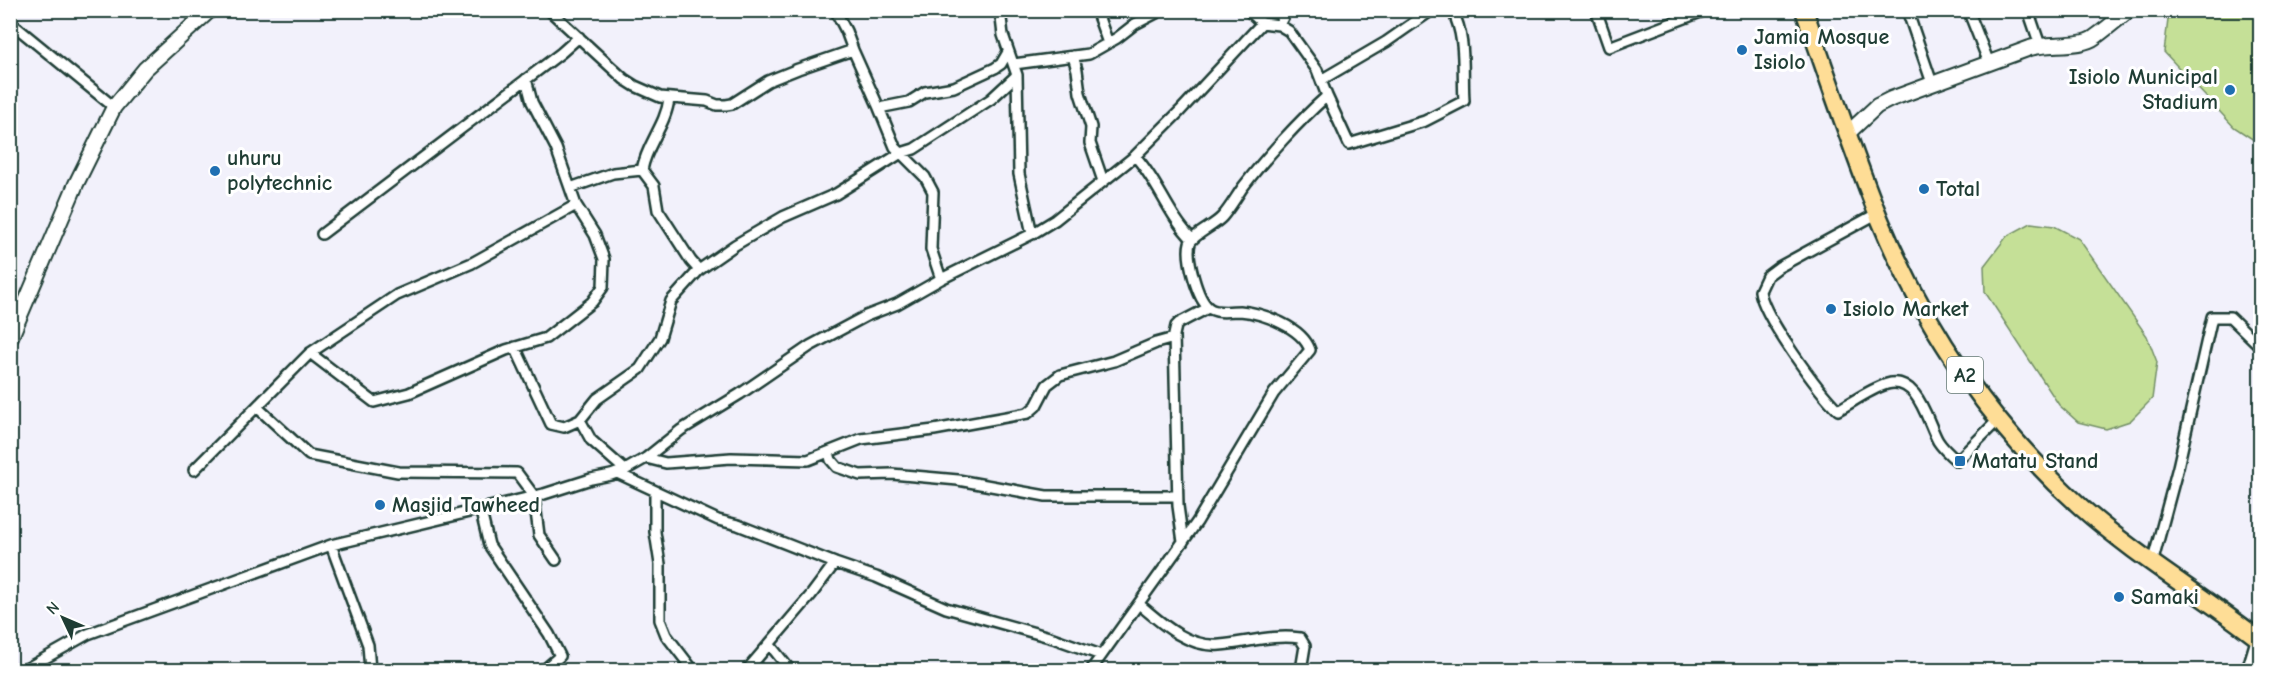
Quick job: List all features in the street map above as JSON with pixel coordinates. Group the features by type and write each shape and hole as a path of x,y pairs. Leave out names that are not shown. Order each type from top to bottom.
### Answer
{"highway":[{"name":"A2","path":"1804,10 1878,213 1904,272 1950,354 1998,420 2038,466 2081,507 2152,564 2259,638"}],"street":[{"path":"10,339 76,184 114,107 144,69 210,10"},
{"path":"835,10 891,139 901,153 925,177 933,192 931,249 941,279"},
{"path":"1000,10 1008,52 1017,75 1019,174 1032,234"},
{"path":"1096,10 1108,43"},
{"path":"1014,64 1089,54 1135,24 1162,10"},
{"path":"1248,10 1262,23 1279,26 1288,31 1300,45 1321,80 1349,144 1425,121 1464,101 1461,39 1457,20 1452,10"},
{"path":"1279,26 1287,10"},
{"path":"1321,80 1386,42 1432,10"},
{"path":"1596,10 1609,47 1700,11"},
{"path":"1907,10 1932,83"},
{"path":"1968,10 1989,63"},
{"path":"2028,10 2040,45"},
{"path":"1848,133 1886,101 2040,45 2073,44 2096,37 2129,10"},
{"path":"552,11 635,86 669,99 707,101 717,105 732,104 768,81 853,50"},
{"path":"10,22 114,107"},
{"path":"24,670 88,634 332,545 534,496 621,471 646,458 681,430 740,394 810,346 1032,234 1061,215 1134,156 1180,111 1262,23"},
{"path":"322,234 579,37"},
{"path":"879,108 909,102 925,92 954,87 995,68 1001,64 1008,52"},
{"path":"1073,56 1080,93 1091,128 1090,143 1103,181"},
{"path":"515,347 551,424 564,428 580,420 597,399 640,369 660,338 671,301 699,270 764,228 806,206 836,194 901,153 914,149 982,105 1017,75"},
{"path":"310,353 374,402 409,393 515,347 546,338 592,302 603,287 604,260 595,235 576,206 556,148 532,102 526,79"},
{"path":"1091,670 1183,542 1226,477 1265,407 1310,350 1298,335 1271,318 1253,313 1217,311 1208,308 1191,268 1189,253 1192,239 1221,219 1251,178 1327,96"},
{"path":"642,170 669,99"},
{"path":"1134,156 1148,171 1174,216 1192,239"},
{"path":"570,188 618,171 642,170"},
{"path":"642,170 654,186 658,210 699,270"},
{"path":"194,470 310,353 397,295 472,263 576,206"},
{"path":"1878,213 1779,267 1767,276 1760,291 1771,319 1818,387 1838,410 1885,384 1893,382 1902,384 1917,398 1938,440 1957,461 1998,420"},
{"path":"1183,542 1177,496 1174,338 1177,324 1208,308"},
{"path":"2152,564 2212,317 2230,317 2260,346"},
{"path":"646,458 666,462 731,458 808,460 861,439 934,430 1028,413 1036,406 1047,386 1060,375 1114,361 1150,345 1174,338"},
{"path":"258,408 309,456 398,472 517,473 534,496 539,535 556,560"},
{"path":"580,420 591,440 621,471 655,491 718,520 738,525 835,564 876,577 946,608 1041,634 1101,655"},
{"path":"829,453 837,467 860,475 892,474 958,480 1046,496 1177,496"},
{"path":"655,491 655,532 660,564 660,620 666,635 693,670"},
{"path":"480,508 489,545 549,634 560,656 546,668 539,670"},
{"path":"332,545 368,645 370,670"},
{"path":"747,670 835,564"},
{"path":"1139,604 1172,631 1182,637 1207,645 1268,638 1299,638 1305,646 1301,670"},
{"path":"2247,670 2259,638"},
{"path":"770,645 790,670"}],"green space":[{"name":"Isiolo Municipal Stadium","path":"2258,10 2260,12 2260,144 2234,127 2164,52 2168,20 2179,11"},
{"path":"2031,223 2054,226 2079,239 2147,336 2157,362 2152,399 2130,421 2106,429 2078,422 2059,405 1985,292 1984,266 2007,236"}],"place":[{"name":"Jamia Mosque Isiolo","path":"1742,50"},
{"name":"Isiolo Municipal Stadium","path":"2230,90"},
{"name":"uhuru polytechnic","path":"215,171"},
{"name":"Total","path":"1924,189"},
{"name":"Isiolo Market","path":"1831,309"},
{"name":"Matatu Stand","path":"1960,461"},
{"name":"Masjid Tawheed","path":"380,505"},
{"name":"Samaki","path":"2119,597"}]}
